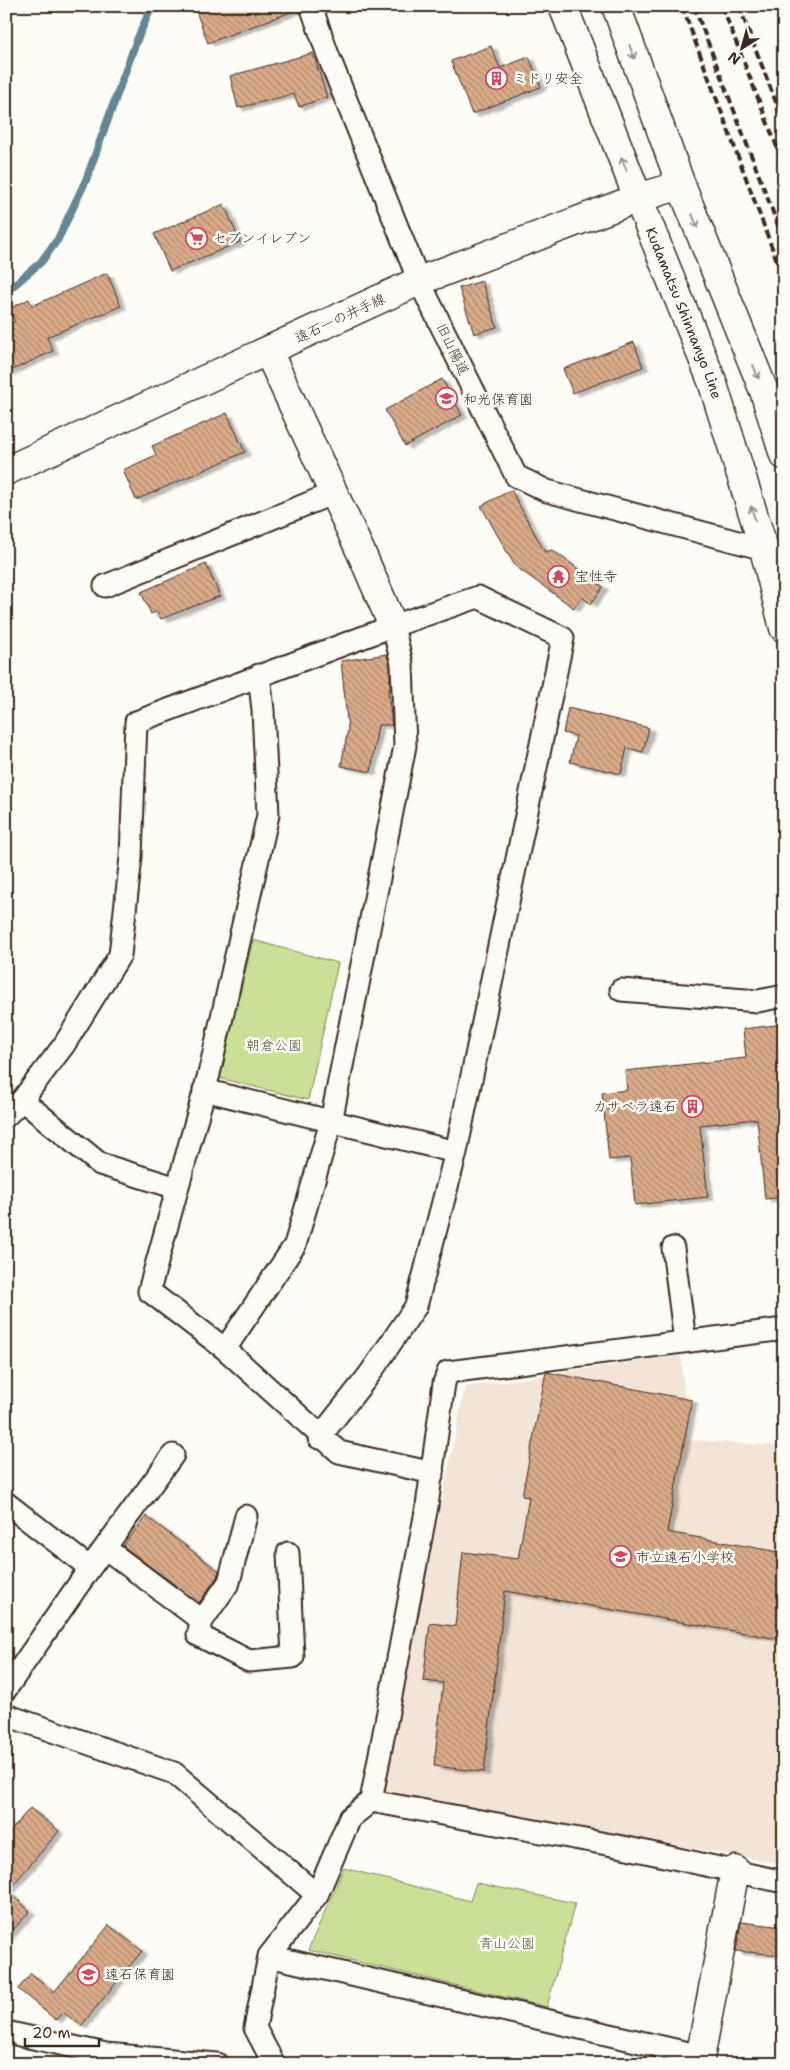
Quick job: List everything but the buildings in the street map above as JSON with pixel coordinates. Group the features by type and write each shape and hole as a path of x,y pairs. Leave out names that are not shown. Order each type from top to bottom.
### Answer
{"street":[{"name":"旧山陽道","path":"311,6 328,55 420,282 516,476 547,491 764,549"},
{"name":"Kudamatsu Shinnanyo Line","path":"564,6 638,198 712,381 764,549 784,628"},
{"path":"616,6 681,185 764,391 784,455"},
{"name":"遠石一の井手線","path":"6,470 420,282 638,198 681,185"},
{"path":"225,1349 295,1245 331,1122 406,746 402,664 392,626 334,493 268,351"},
{"path":"105,586 334,493"},
{"path":"6,1116 22,1100 64,1046 120,955 131,857 136,722 392,626 478,597 564,638 456,1152 416,1306 369,1375 320,1436"},
{"path":"259,675 263,710 268,815 204,1090 149,1291 225,1349 339,1452 433,1473"},
{"path":"621,990 758,1001 784,996"},
{"path":"204,1090 456,1152"},
{"path":"22,1100 100,1164 177,1188"},
{"path":"674,1248 685,1341"},
{"path":"274,2064 255,2028 269,1956 317,1895 350,1818 371,1800 433,1473 444,1383 448,1372 784,1329"},
{"path":"6,1689 172,1455"},
{"path":"6,1503 90,1568"},
{"path":"246,1516 229,1582 202,1621 198,1635 249,1661 293,1657 288,1553"},
{"path":"105,1548 202,1621"},
{"path":"6,1715 174,1773 317,1895"},
{"path":"371,1800 623,1846 784,1882"},
{"path":"269,1956 700,2060 735,1870"},
{"path":"6,2032 104,2059 217,2064"}],"shaded area":[{"path":"681,1355 688,1440 784,1446 784,1864 382,1794 465,1387"}],"green space":[{"name":"朝倉公園","path":"253,940 338,963 308,1100 219,1078"},
{"name":"青山公園","path":"344,1868 470,1901 476,1883 575,1903 547,2007 308,1950"}],"waterway":[{"path":"6,292 41,262 58,239 86,180 136,42 152,6"}],"railway":[{"path":"682,6 784,280"},
{"path":"694,6 784,241"},
{"path":"722,6 784,165"},
{"path":"739,6 784,123"}],"place":[{"name":"ミドリ安全","path":"497,78"},
{"name":"セブンイレブン","path":"197,238"},
{"name":"和光保育園","path":"447,399"},
{"name":"宝性寺","path":"559,576"},
{"name":"カサベラ遠石","path":"693,1106"},
{"name":"市立遠石小学校","path":"620,1557"},
{"name":"遠石保育園","path":"89,1974"}]}
